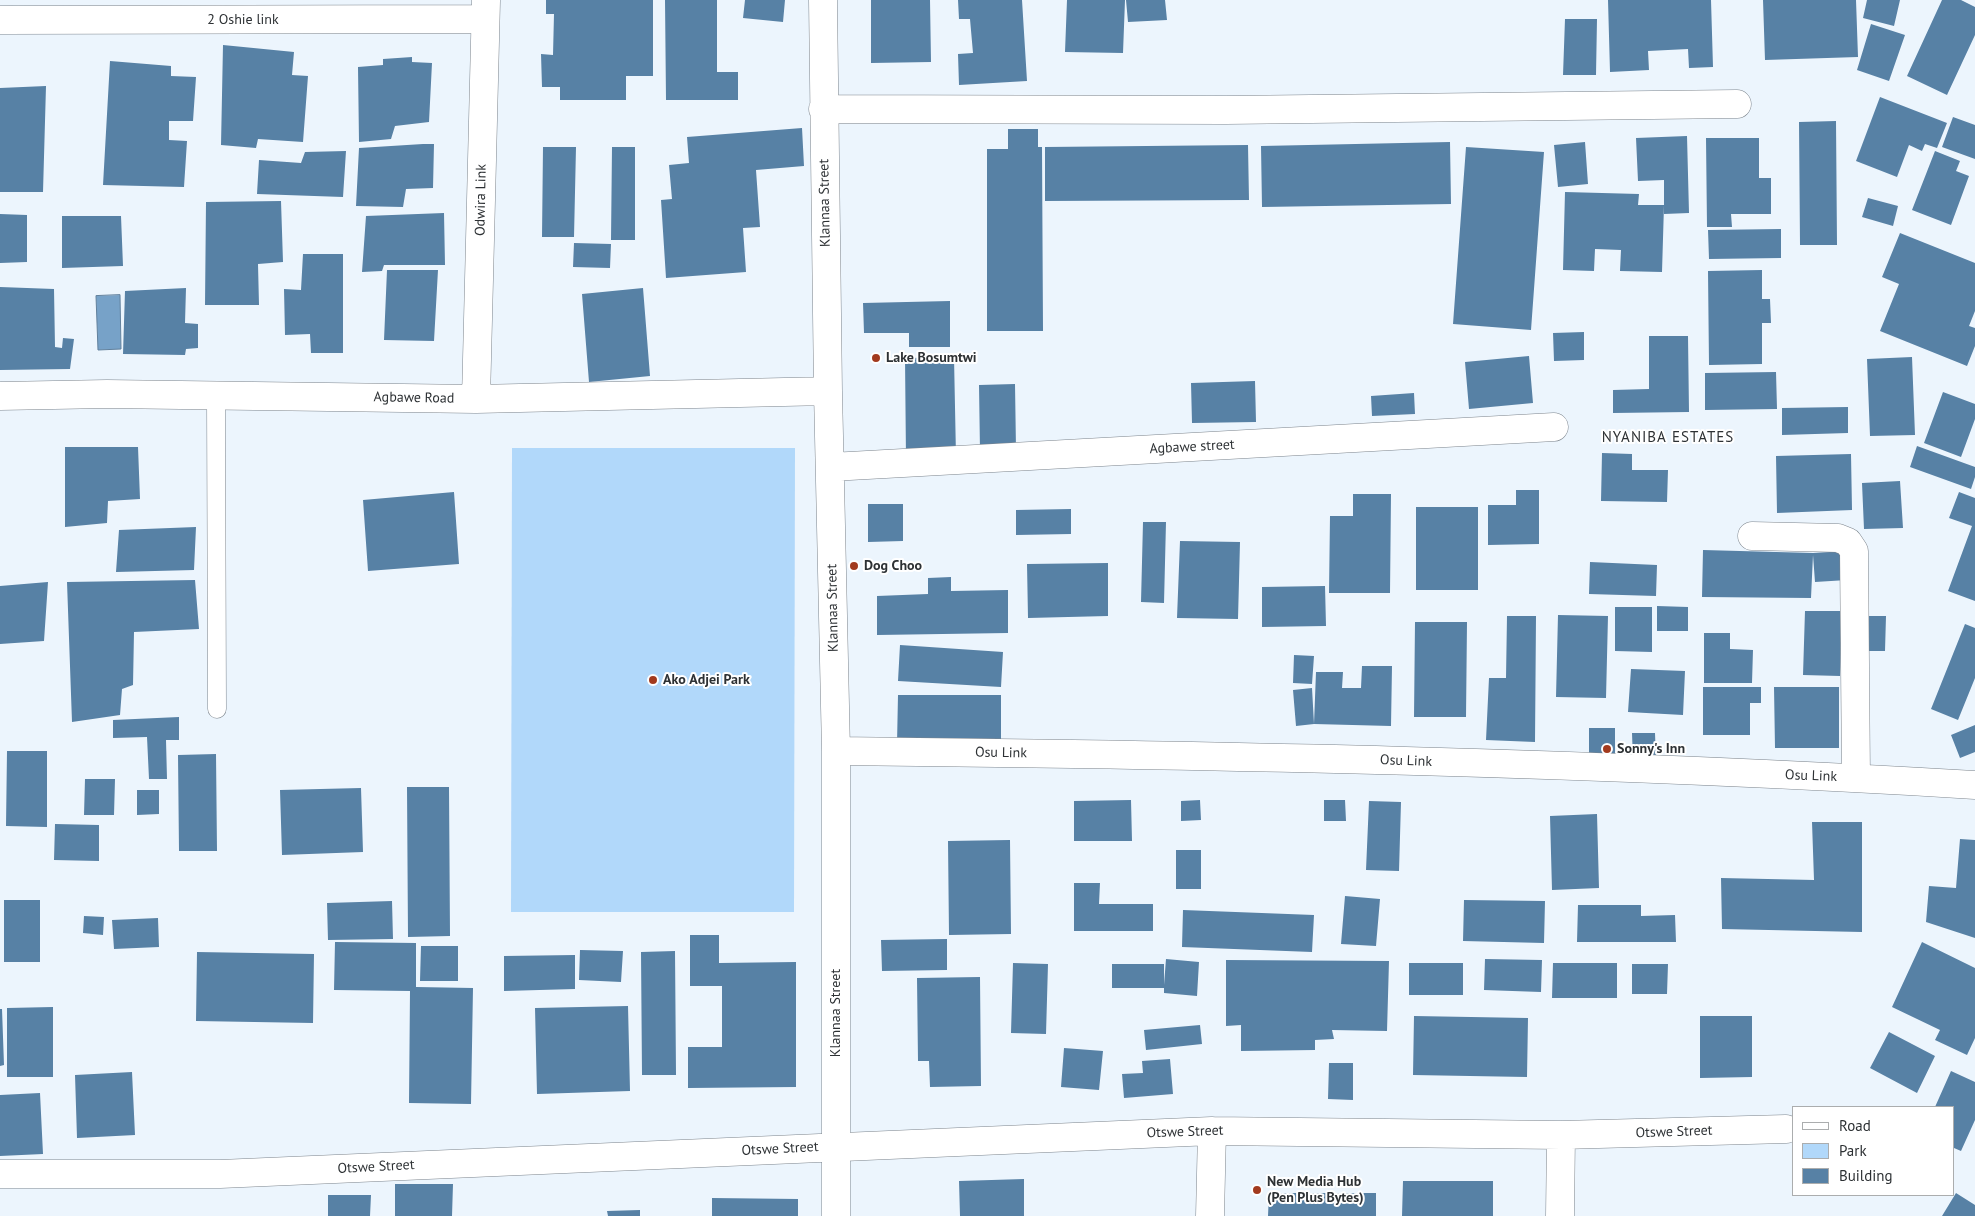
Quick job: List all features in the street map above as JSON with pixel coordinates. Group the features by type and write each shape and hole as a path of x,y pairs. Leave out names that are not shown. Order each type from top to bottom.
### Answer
{"street":[{"name":"Klannaa Street","path":"823,0 828,390 836,751 836,1216"},
{"name":"2 Oshie link","path":"0,20 486,10"},
{"name":"Odwira Link","path":"476,399 486,10"},
{"path":"824,109 1226,110 1738,104"},
{"name":"Agbawe Road","path":"0,396 107,394 476,399 828,390"},
{"name":"Agbawe street","path":"830,467 1554,427"},
{"path":"1752,536 1838,538 1848,542 1854,551 1856,778"},
{"name":"Osu Link","path":"836,751 1177,755 1585,766 1975,785"},
{"name":"Otswe Street","path":"0,1174 220,1174 1212,1131 1561,1136 1786,1129"},
{"path":"1210,1216 1212,1131"},
{"path":"1560,1216 1561,1136"}],"lane":[{"path":"216,395 217,709"}],"green space":[{"name":"Ako Adjei Park","path":"512,448 795,448 794,912 511,912"}],"shaded area":[{"path":"120,295 121,349 98,350 96,296"}],"building":[{"path":"546,0 653,0 653,76 626,76 626,100 560,100 560,87 542,87 541,54 553,55 554,14 546,14"},
{"path":"665,0 717,0 717,72 738,72 738,100 666,100"},
{"path":"745,0 785,0 783,22 743,18"},
{"path":"871,0 930,0 931,62 871,63"},
{"path":"958,0 1022,0 1027,81 959,85 958,54 973,53 970,19 959,19"},
{"path":"1067,0 1125,0 1123,53 1065,52"},
{"path":"1126,0 1165,0 1167,20 1128,22"},
{"path":"1608,0 1711,0 1713,67 1689,68 1688,49 1648,51 1649,70 1610,72"},
{"path":"1763,0 1856,0 1858,57 1765,60"},
{"path":"1867,0 1900,0 1894,26 1863,18"},
{"path":"1942,0 1961,0 1975,7 1975,35 1947,95 1907,76"},
{"path":"1565,19 1597,19 1596,75 1563,75"},
{"path":"1871,24 1905,35 1889,81 1857,70"},
{"path":"223,45 294,52 292,75 308,76 303,142 258,139 256,148 221,145"},
{"path":"412,57 412,62 432,63 429,122 395,126 391,139 359,142 358,67 383,65 383,59"},
{"path":"110,61 171,66 171,76 196,77 193,121 169,121 169,140 187,141 184,187 103,185"},
{"path":"46,86 43,192 0,192 0,88"},
{"path":"1880,97 1947,123 1937,148 1925,144 1922,151 1909,145 1897,177 1856,161"},
{"path":"1953,117 1975,125 1975,159 1942,147"},
{"path":"1836,121 1837,245 1800,245 1799,122"},
{"path":"802,128 804,166 756,170 760,227 743,228 746,272 666,278 661,200 672,199 669,165 689,163 687,137"},
{"path":"1008,129 1038,129 1038,147 1042,147 1043,331 987,331 987,149 1008,149"},
{"path":"1687,136 1689,213 1664,214 1664,180 1638,181 1636,138"},
{"path":"1706,138 1759,138 1759,178 1771,178 1771,214 1731,214 1732,227 1707,227"},
{"path":"1450,142 1451,204 1262,207 1261,146"},
{"path":"1585,142 1588,184 1558,187 1554,145"},
{"path":"434,144 433,188 406,189 403,207 356,206 359,148"},
{"path":"1248,145 1249,200 1045,201 1045,147"},
{"path":"543,147 576,147 574,237 542,237"},
{"path":"612,147 635,147 635,240 611,240"},
{"path":"1466,147 1544,152 1531,330 1453,324"},
{"path":"346,151 343,197 257,194 259,160 301,163 305,152"},
{"path":"1935,151 1960,161 1956,171 1969,176 1951,225 1912,210"},
{"path":"1565,192 1639,194 1638,205 1664,205 1662,272 1620,271 1621,250 1595,249 1594,271 1563,270"},
{"path":"1868,198 1898,206 1893,226 1862,217"},
{"path":"281,201 283,262 258,264 259,305 205,305 206,202"},
{"path":"444,213 445,265 384,265 382,271 362,272 366,216"},
{"path":"0,214 27,215 27,262 0,263"},
{"path":"62,216 121,216 123,266 62,268"},
{"path":"1781,229 1781,258 1709,259 1708,230"},
{"path":"1900,233 1975,263 1975,311 1969,326 1975,328 1975,346 1967,366 1880,331 1899,284 1882,277"},
{"path":"574,243 611,244 610,268 573,267"},
{"path":"303,254 343,254 343,353 311,353 310,334 285,335 284,289 301,290"},
{"path":"387,270 438,270 434,341 384,340"},
{"path":"1762,270 1762,299 1770,299 1771,323 1762,323 1762,364 1709,365 1708,271"},
{"path":"0,287 54,289 55,347 62,348 63,338 74,339 70,369 0,370"},
{"path":"186,288 185,323 198,324 198,348 186,349 185,355 123,354 125,291"},
{"path":"643,288 650,376 589,382 582,294"},
{"path":"950,301 950,347 909,347 909,333 864,333 863,303"},
{"path":"1584,332 1584,360 1554,361 1553,333"},
{"path":"1649,336 1688,336 1689,412 1613,413 1613,390 1649,389"},
{"path":"1529,356 1533,403 1469,409 1465,362"},
{"path":"954,357 956,457 906,459 905,358"},
{"path":"1912,357 1915,435 1870,436 1867,359"},
{"path":"1776,372 1777,409 1705,410 1705,373"},
{"path":"1255,381 1256,422 1192,423 1191,383"},
{"path":"1015,384 1016,450 980,451 979,385"},
{"path":"1943,392 1975,404 1975,419 1961,457 1924,443"},
{"path":"1414,393 1415,414 1372,416 1371,396"},
{"path":"1848,407 1848,433 1782,435 1782,408"},
{"path":"1917,446 1975,467 1975,477 1971,489 1910,467"},
{"path":"65,447 138,447 140,499 108,501 107,523 65,527"},
{"path":"1602,453 1632,454 1632,470 1668,470 1667,502 1601,501"},
{"path":"1851,454 1852,510 1777,513 1776,456"},
{"path":"1900,481 1903,528 1864,529 1862,483"},
{"path":"1516,490 1539,490 1539,544 1488,545 1488,505 1516,505"},
{"path":"454,492 459,564 368,571 363,500"},
{"path":"1959,492 1975,498 1975,601 1948,591 1972,526 1949,518"},
{"path":"1353,494 1391,494 1390,593 1329,593 1330,516 1353,516"},
{"path":"868,504 903,504 903,541 868,542"},
{"path":"1416,507 1478,507 1478,590 1416,590"},
{"path":"1071,509 1071,534 1016,535 1016,510"},
{"path":"1143,522 1166,522 1164,603 1141,602"},
{"path":"196,527 194,570 116,572 119,530"},
{"path":"1180,541 1240,542 1238,619 1177,618"},
{"path":"1703,550 1813,553 1846,551 1847,580 1815,582 1813,555 1811,598 1702,597"},
{"path":"1590,562 1657,565 1656,596 1589,594"},
{"path":"1108,563 1108,616 1028,618 1027,564"},
{"path":"951,577 951,591 1008,590 1008,633 877,635 877,596 928,594 928,578"},
{"path":"195,580 199,629 134,632 133,685 122,689 120,715 72,722 67,582"},
{"path":"48,582 44,641 0,644 0,586"},
{"path":"1325,586 1326,626 1262,627 1262,587"},
{"path":"1657,606 1688,607 1688,631 1657,631"},
{"path":"1615,607 1652,607 1652,652 1615,651"},
{"path":"1805,611 1842,611 1840,676 1803,675"},
{"path":"1558,615 1608,616 1606,698 1556,697"},
{"path":"1507,616 1536,616 1535,742 1486,740 1489,678 1506,678"},
{"path":"1869,616 1886,616 1885,651 1868,651"},
{"path":"1415,622 1467,622 1466,717 1414,717"},
{"path":"1965,624 1975,628 1975,678 1958,720 1931,709"},
{"path":"1704,633 1730,633 1730,649 1753,650 1752,683 1704,683"},
{"path":"900,645 1003,652 1001,687 898,681"},
{"path":"1294,655 1314,656 1312,684 1293,683"},
{"path":"1362,666 1392,666 1391,726 1314,724 1316,672 1343,672 1342,688 1361,688"},
{"path":"1631,669 1685,671 1683,715 1628,712"},
{"path":"1703,687 1761,687 1761,703 1750,703 1750,735 1703,735"},
{"path":"1774,687 1839,687 1839,748 1775,748"},
{"path":"1312,688 1314,724 1296,726 1293,690"},
{"path":"898,695 1001,695 1001,744 897,744"},
{"path":"179,717 179,740 166,740 167,779 149,779 147,737 113,738 113,720"},
{"path":"1975,725 1975,752 1960,758 1951,735"},
{"path":"1589,728 1615,728 1615,759 1589,759"},
{"path":"1632,733 1655,733 1656,761 1633,761"},
{"path":"7,751 47,751 47,827 6,826"},
{"path":"216,754 217,851 179,851 178,755"},
{"path":"85,779 115,779 114,815 84,815"},
{"path":"407,787 449,787 450,936 408,937"},
{"path":"361,788 363,852 282,855 280,790"},
{"path":"137,790 159,790 159,814 137,815"},
{"path":"1131,800 1132,841 1074,841 1074,801"},
{"path":"1200,800 1201,820 1181,821 1181,801"},
{"path":"1324,800 1345,800 1346,821 1324,821"},
{"path":"1369,801 1401,802 1399,871 1366,870"},
{"path":"1597,814 1599,888 1552,890 1550,816"},
{"path":"1812,822 1862,822 1862,932 1722,929 1721,878 1814,880"},
{"path":"55,824 99,825 99,861 54,860"},
{"path":"1960,839 1975,840 1975,938 1926,922 1929,886 1956,888"},
{"path":"1010,840 1011,934 949,935 948,841"},
{"path":"1176,850 1201,850 1201,889 1176,889"},
{"path":"1074,883 1100,883 1099,904 1153,904 1153,931 1074,931"},
{"path":"1345,896 1380,899 1376,946 1341,944"},
{"path":"4,900 40,900 40,962 4,962"},
{"path":"1464,900 1545,901 1544,943 1463,941"},
{"path":"392,901 393,939 328,940 327,903"},
{"path":"1578,905 1641,905 1641,916 1675,915 1676,942 1577,942"},
{"path":"1183,910 1314,915 1312,952 1182,947"},
{"path":"84,916 104,917 103,935 83,933"},
{"path":"158,918 159,947 114,949 112,920"},
{"path":"690,935 719,935 719,963 796,962 796,1087 688,1088 688,1047 722,1047 722,986 690,986"},
{"path":"947,939 947,970 882,971 881,940"},
{"path":"335,942 416,943 416,987 473,988 471,1104 409,1103 410,991 334,990"},
{"path":"1922,942 1975,968 1975,1038 1967,1055 1935,1040 1940,1030 1892,1007"},
{"path":"421,946 458,946 458,981 420,981"},
{"path":"580,950 623,951 621,982 579,980"},
{"path":"675,951 676,1075 642,1075 641,952"},
{"path":"197,952 314,954 313,1023 196,1021"},
{"path":"575,955 575,989 504,991 504,956"},
{"path":"1166,959 1199,962 1197,996 1164,993 1164,988 1112,988 1112,964 1164,964 1164,985"},
{"path":"1485,959 1542,960 1541,992 1484,990"},
{"path":"1226,960 1389,961 1387,1031 1332,1030 1334,1039 1315,1040 1315,1050 1241,1051 1241,1025 1226,1026"},
{"path":"1013,963 1048,964 1046,1034 1011,1033"},
{"path":"1409,963 1463,963 1463,995 1409,995"},
{"path":"1553,963 1617,963 1617,998 1552,998"},
{"path":"1632,964 1668,964 1667,994 1632,994"},
{"path":"980,977 981,1086 930,1087 929,1061 918,1061 917,978"},
{"path":"628,1006 630,1091 537,1094 535,1008"},
{"path":"53,1007 53,1077 7,1077 7,1008"},
{"path":"0,1009 2,1009 4,1065 0,1066"},
{"path":"1414,1016 1528,1018 1527,1077 1413,1075"},
{"path":"1700,1016 1752,1016 1752,1077 1700,1078"},
{"path":"1200,1025 1202,1044 1146,1050 1144,1030"},
{"path":"1889,1032 1935,1056 1917,1093 1870,1068"},
{"path":"1064,1048 1103,1051 1099,1090 1061,1087"},
{"path":"1170,1059 1173,1094 1124,1098 1122,1074 1143,1073 1142,1061"},
{"path":"1329,1063 1353,1063 1353,1100 1328,1099"},
{"path":"1951,1071 1975,1082 1975,1120 1961,1151 1955,1148 1955,1106 1935,1106"},
{"path":"132,1072 135,1135 77,1138 75,1075"},
{"path":"40,1093 43,1154 0,1156 0,1095"},
{"path":"1024,1179 1024,1216 960,1216 959,1181"},
{"path":"1403,1181 1493,1181 1493,1216 1402,1216"},
{"path":"395,1184 453,1184 452,1216 395,1216"},
{"path":"1269,1193 1376,1193 1376,1216 1268,1216"},
{"path":"1956,1193 1975,1205 1975,1216 1942,1216"},
{"path":"328,1195 371,1195 370,1216 328,1216"},
{"path":"712,1198 798,1199 798,1216 712,1216"},
{"path":"640,1210 640,1216 608,1216 607,1211"}],"place":[{"name":"Lake Bosumtwi","path":"876,358"},
{"name":"Dog Choo","path":"854,566"},
{"name":"Ako Adjei Park","path":"653,680"},
{"name":"Sonny's Inn","path":"1607,749"},
{"name":"New Media Hub (Pen Plus Bytes)","path":"1257,1190"}],"district":[{"name":"NYANIBA ESTATES","path":"1668,438"}]}
